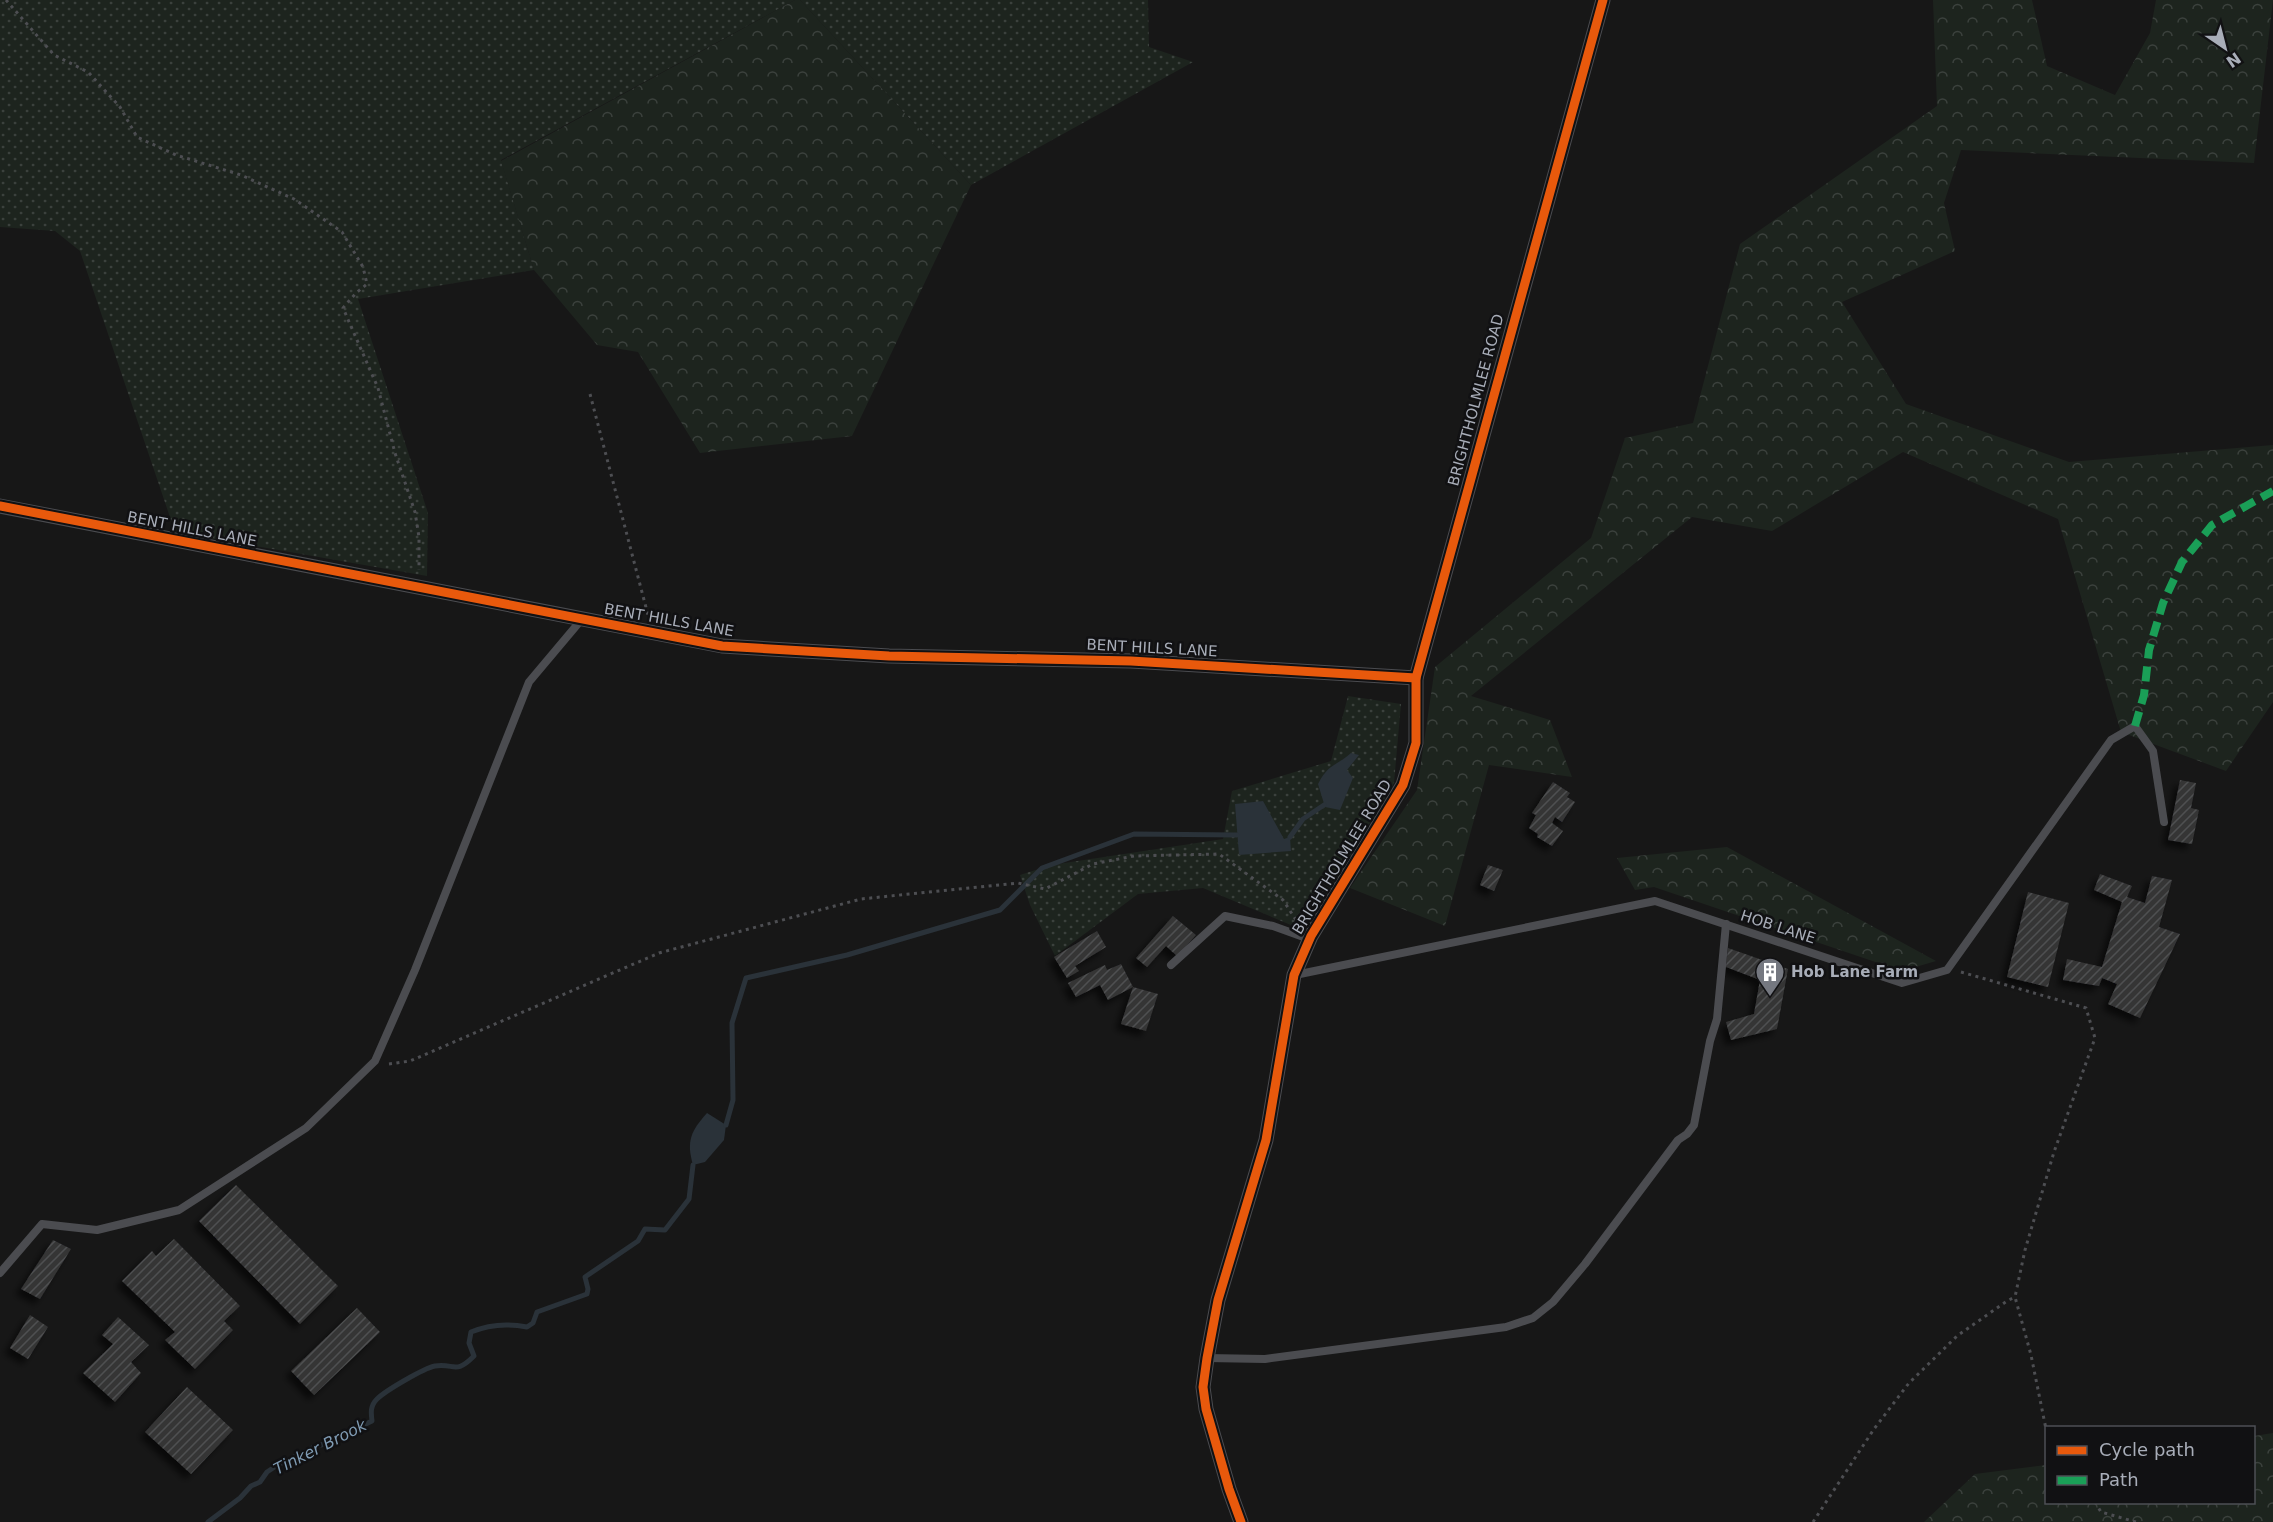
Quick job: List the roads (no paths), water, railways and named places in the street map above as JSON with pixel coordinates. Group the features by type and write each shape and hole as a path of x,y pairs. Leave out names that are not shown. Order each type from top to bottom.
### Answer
{"street":[{"name":"BRIGHTHOLMLEE ROAD","path":"1241,1522 1228,1490 1206,1408 1203,1387 1218,1300 1266,1140 1294,975 1311,936 1403,785 1416,743 1416,678 1603,0"},
{"name":"BENT HILLS LANE","path":"0,506 722,646 889,656 1131,661 1416,678"}],"lane":[{"path":"0,1273 42,1224 97,1230 179,1210 306,1128 375,1061 415,970 529,682 582,619"},
{"name":"HOB LANE","path":"1294,975 1655,901 1902,983 1947,970 1950,967 2111,740 2135,726 2153,751 2164,822"},
{"path":"1171,965 1225,916 1311,936"},
{"path":"1207,1358 1277,1358 1506,1327 1533,1318 1553,1302 1585,1264 1678,1140 1694,1125 1710,1041 1717,1019 1726,924"}],"waterway":[{"path":"1290,837 1303,819 1324,805"},
{"path":"726,1125 733,1100 732,1023 746,978 847,955 1000,910 1042,868 1134,834 1237,835"},
{"name":"Tinker Brook","path":"208,1522 240,1498 251,1486 260,1482 267,1472 276,1466 372,1421 373,1404 381,1395 414,1375 435,1366 459,1367 468,1362 474,1356 469,1343 471,1332 499,1325 527,1327 533,1323 537,1312 587,1294 585,1277 638,1241 645,1229 665,1230 689,1199 693,1165"}],"place":[{"name":"Hob Lane Farm","path":"1770,998"}]}
